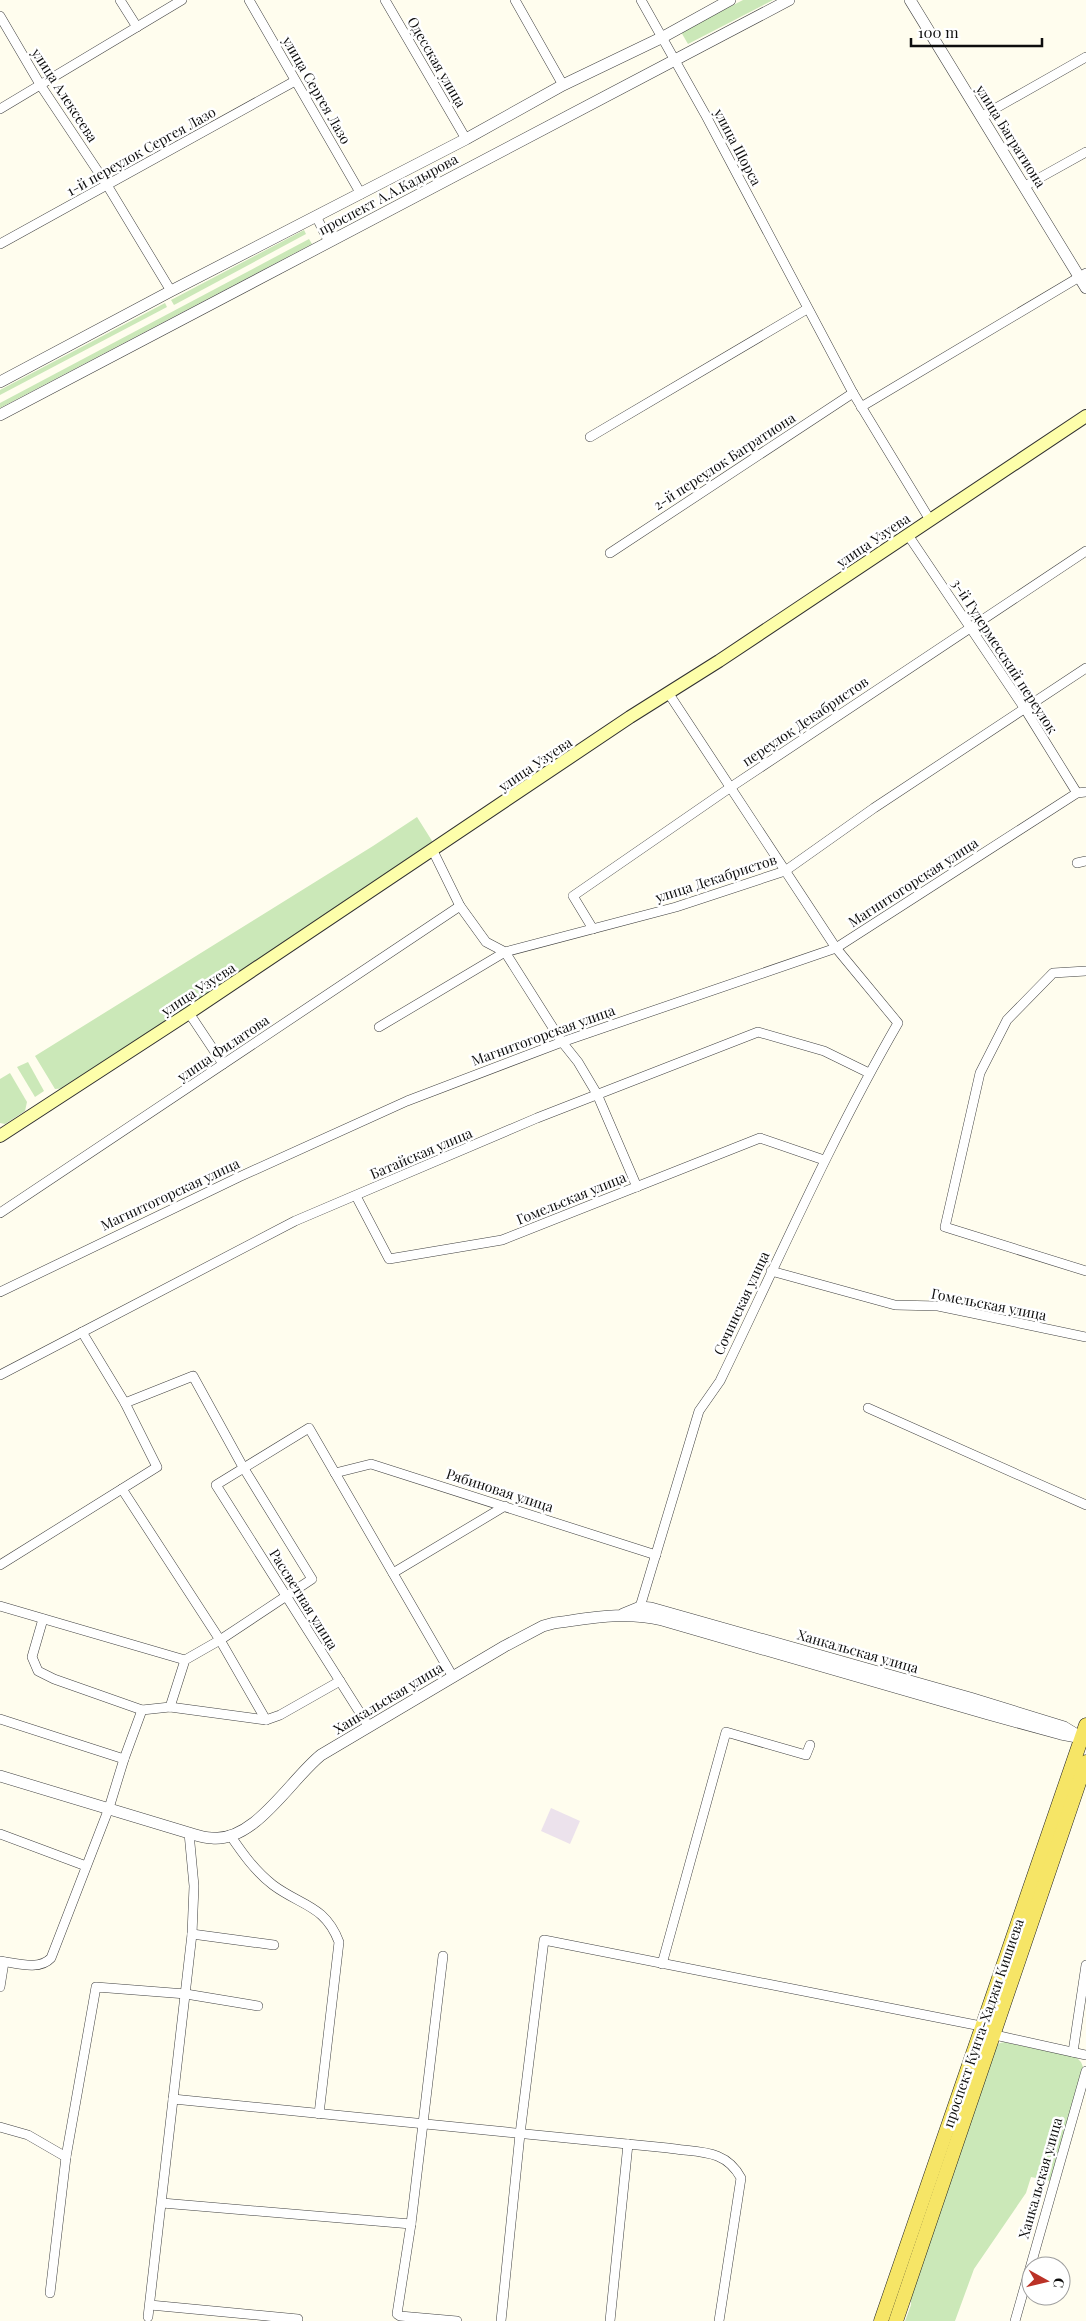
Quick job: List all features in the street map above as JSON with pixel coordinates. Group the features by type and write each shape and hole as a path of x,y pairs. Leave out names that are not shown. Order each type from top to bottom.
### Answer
{"main road":[{"name":"улица Узуева","path":"0,1136 189,1013 622,723 669,694 1086,416"},
{"name":"проспект Кунта-Хаджи Кишиева","path":"881,2321 981,2026 1085,1734"},
{"name":"проспект Кунта-Хаджи Кишиева","path":"896,2321 995,2035 1086,1762"}],"street":[{"path":"120,0 136,28"},
{"path":"0,109 182,0"},
{"name":"улица Сергея Лазо","path":"249,0 361,194"},
{"name":"Одесская улица","path":"385,0 466,139"},
{"path":"514,0 563,85"},
{"name":"улица Щорса","path":"641,0 675,59 852,393 930,520"},
{"name":"проспект А.А.Кадырова","path":"0,382 170,291 466,139 563,85 663,37 730,0"},
{"name":"проспект А.А.Кадырова","path":"0,415 789,0"},
{"name":"улица Багратиона","path":"910,0 1025,186 1083,275 1086,288"},
{"name":"улица Алексеева","path":"0,16 40,86 106,185 170,291"},
{"path":"982,116 1086,57"},
{"name":"1-й переулок Сергея Лазо","path":"0,244 295,82"},
{"path":"1025,186 1086,152"},
{"path":"316,216 329,242"},
{"path":"861,407 1083,275"},
{"path":"590,437 807,309"},
{"name":"2-й переулок Багратиона","path":"610,553 852,393"},
{"name":"3-й Гудермесский переулок","path":"908,535 1082,792"},
{"name":"переулок Декабристов","path":"593,928 573,896 731,787 1086,551"},
{"name":"улица Декабристов","path":"379,1027 505,952 676,907 785,871 874,808 1086,668"},
{"path":"669,694 836,948"},
{"name":"Магнитогорская улица","path":"0,1292 239,1177 407,1101 562,1042 836,948 1082,792"},
{"path":"433,851 460,906 486,942 505,952 562,1042 578,1062 597,1094 637,1187"},
{"name":"улица Филатова","path":"0,1213 460,906"},
{"name":"Сочинская улица","path":"640,1607 699,1411 720,1381 824,1160 869,1073 898,1023 836,948"},
{"path":"1086,971 1053,973 1007,1020 1001,1029 980,1073 945,1227 1086,1271"},
{"path":"189,1013 224,1064"},
{"name":"Батайская улица","path":"0,1375 295,1221 597,1094 758,1032 824,1051 869,1073"},
{"name":"Гомельская улица","path":"356,1196 389,1259 502,1240 760,1138 824,1160"},
{"name":"Гомельская улица","path":"771,1271 895,1305 938,1306 1086,1337"},
{"path":"0,1564 157,1467 125,1403 82,1332"},
{"name":"Рассветная улица","path":"125,1403 193,1376 244,1467 312,1579 286,1597"},
{"path":"868,1408 1086,1505"},
{"path":"244,1467 309,1428 453,1677"},
{"name":"Рябиновая улица","path":"335,1473 371,1464 656,1556"},
{"name":"Рассветная улица","path":"244,1467 216,1485 369,1726"},
{"path":"122,1489 220,1640 266,1720"},
{"path":"393,1573 505,1506"},
{"path":"170,1707 185,1660 220,1640 286,1597"},
{"path":"0,1606 185,1660"},
{"name":"Ханкальская улица","path":"624,1614 640,1607 651,1608 970,1698 1085,1734"},
{"name":"Ханкальская улица","path":"0,1776 189,1833 213,1839 230,1835 252,1826 313,1762 369,1726 543,1626 624,1614 642,1615 662,1620 1061,1734 1085,1734"},
{"path":"43,1619 32,1657 38,1671 54,1679 142,1710 170,1707 266,1720 280,1716 340,1680"},
{"path":"0,1986 2,1961 39,1966 46,1964 51,1958 109,1808 142,1710"},
{"path":"0,1719 124,1759"},
{"path":"662,1964 726,1732 806,1755 810,1745"},
{"path":"148,2317 192,1934 194,1886 189,1833"},
{"path":"0,1834 86,1866"},
{"path":"230,1835 259,1872 274,1886 319,1912 334,1927 339,1942 319,2114"},
{"path":"192,1934 274,1945"},
{"path":"501,2321 520,2134 544,1940 981,2026 995,2035 1086,2055"},
{"path":"443,1956 411,2224 397,2314 400,2316 457,2321"},
{"path":"1073,2052 1086,1965"},
{"path":"50,2293 66,2157 96,1986 186,1994 258,2006"},
{"name":"Ханкальская улица","path":"1015,2321 1086,2071"},
{"path":"173,2099 628,2144 722,2156 734,2165 741,2178 719,2321"},
{"path":"0,2127 28,2135 66,2157"},
{"path":"610,2321 628,2144"},
{"path":"162,2203 411,2224"},
{"path":"150,2305 298,2319"}],"shaded area":[{"path":"551,1808 580,1821 570,1844 541,1831"}],"green space":[{"path":"743,0 773,0 688,44 681,32"},
{"path":"304,230 306,234 174,305 171,300"},
{"path":"309,239 312,244 0,408 0,403"},
{"path":"165,303 167,307 0,395 0,390"},
{"path":"417,817 434,844 68,1088 55,1089 35,1056"},
{"path":"28,1062 44,1091 35,1097 17,1067"},
{"path":"10,1073 27,1102 25,1111 5,1124 0,1123 0,1079"},
{"path":"1004,2042 1076,2057 1083,2067 1050,2181 1031,2177 1026,2193 974,2269 955,2321 905,2321 911,2305 911,2291 997,2044"}]}
